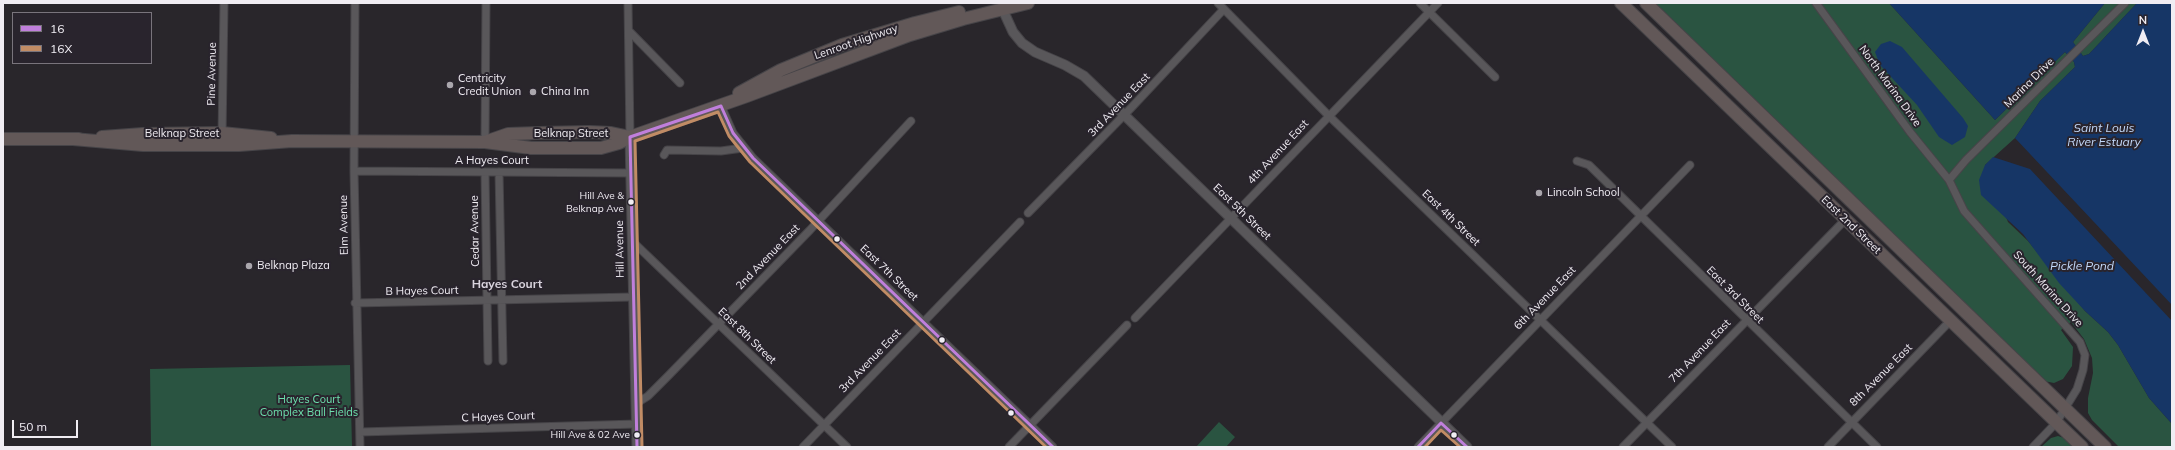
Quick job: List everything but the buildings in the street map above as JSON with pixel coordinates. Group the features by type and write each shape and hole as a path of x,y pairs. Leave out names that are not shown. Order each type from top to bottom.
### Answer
{"highway":[{"name":"Lenroot Highway","path":"630,137 721,106 736,94 781,70 842,45 950,14 1028,3"},
{"name":"East 2nd Street","path":"1621,3 1845,220 1952,320 2082,447"},
{"name":"East 2nd Street","path":"1646,3 2105,447"},
{"name":"Belknap Street","path":"485,142 508,134 596,132 630,137"},
{"name":"Belknap Street","path":"3,139 73,139 118,144 222,139 354,142 485,142 531,148 593,149 612,146 630,137"}],"street":[{"name":"Pine Avenue","path":"222,139 224,3"},
{"name":"Elm Avenue","path":"355,3 355,303 360,447"},
{"path":"485,142 486,3"},
{"name":"Hill Avenue","path":"628,3 637,446"},
{"name":"East 4th Street","path":"1218,3 1223,10 1328,116 1672,447"},
{"path":"1420,3 1495,76"},
{"name":"4th Avenue East","path":"1135,318 1438,3"},
{"name":"North Marina Drive","path":"1816,3 1910,132 1950,180"},
{"name":"Marina Drive","path":"1950,180 1966,160 2125,3"},
{"name":"East 5th Street","path":"1001,6 1013,32 1022,43 1035,52 1065,65 1084,76 1466,447"},
{"name":"3rd Avenue East","path":"1028,213 1124,115 1223,10"},
{"path":"629,30 680,83"},
{"name":"East 7th Street","path":"721,106 731,128 743,148 1053,447"},
{"name":"2nd Avenue East","path":"637,403 648,396 719,324 911,121"},
{"path":"664,155 665,152 669,150 721,151 743,148"},
{"name":"East 3rd Street","path":"1577,161 1589,165 1745,320 1877,447"},
{"name":"6th Avenue East","path":"1418,447 1690,165"},
{"name":"A Hayes Court","path":"354,171 631,174"},
{"name":"Cedar Avenue","path":"485,172 488,361"},
{"path":"499,172 503,361"},
{"name":"South Marina Drive","path":"1950,180 1964,211 2080,342 2085,355 2083,370 2077,389 2056,422 2033,447"},
{"name":"7th Avenue East","path":"1623,447 1745,320 1845,220"},
{"name":"3rd Avenue East","path":"803,447 1020,222"},
{"name":"East 8th Street","path":"632,241 846,447"},
{"name":"B Hayes Court","path":"355,303 633,297"},
{"name":"8th Avenue East","path":"1828,447 1850,422 1952,320"},
{"path":"1009,447 1127,324"},
{"name":"C Hayes Court","path":"360,432 637,424"}],"green space":[{"path":"1653,3 1889,3 1995,120 2065,52 2074,62 2075,67 2040,101 2015,138 1985,165 2008,222 2028,241 2085,311 2108,332 2118,345 2149,398 2172,424 2172,447 2119,447 2092,420 2088,413 2088,398 2093,373 2092,358 2084,339 2071,322 2061,330 2073,347 2072,366 2063,379 2054,383 2044,381"},
{"path":"2105,3 2137,3 2089,54 2083,56 2073,42"},
{"name":"Hayes Court Complex Ball Fields","path":"350,365 352,447 151,447 150,369"},
{"path":"1219,422 1235,437 1226,447 1196,447"},
{"path":"2058,436 2064,438 2073,447 2041,447 2051,438"}],"water":[{"name":"Saint Louis River Estuary","path":"1889,3 2105,3 2073,42 2083,56 2089,54 2137,3 2172,3 2172,305 2015,138 2040,101 2075,67 2074,62 2065,52 1995,120"},
{"path":"1890,41 1902,47 1963,118 1968,126 1965,137 1952,145 1939,137 1917,105 1880,65 1875,52 1881,44"},
{"name":"Pickle Pond","path":"1993,157 2030,169 2172,321 2172,424 2149,398 2118,345 2108,332 2085,311 2059,283 2023,234 1981,195 1979,180 1985,165"}],"transit line":[{"name":"16","path":"721,106 733,133 753,158 1053,447"},
{"name":"16","path":"630,137 721,106"},
{"name":"16X","path":"642,447 635,141 718,112 729,136 750,162 1046,447"},
{"name":"16","path":"630,137 637,447"},
{"name":"16","path":"1441,423 1467,447"},
{"name":"16","path":"1418,447 1441,423"},
{"name":"16X","path":"1425,447 1441,430 1460,447"}],"place":[{"name":"Centricity Credit Union","path":"450,85"},
{"name":"China Inn","path":"533,92"},
{"name":"Lincoln School","path":"1539,193"},
{"name":"Hill Ave & Belknap Ave","path":"631,202"},
{"name":"Belknap Plaza","path":"249,266"},
{"name":"Hill Ave & 02 Ave","path":"637,435"}],"district":[{"name":"Hayes Court","path":"507,284"}]}
